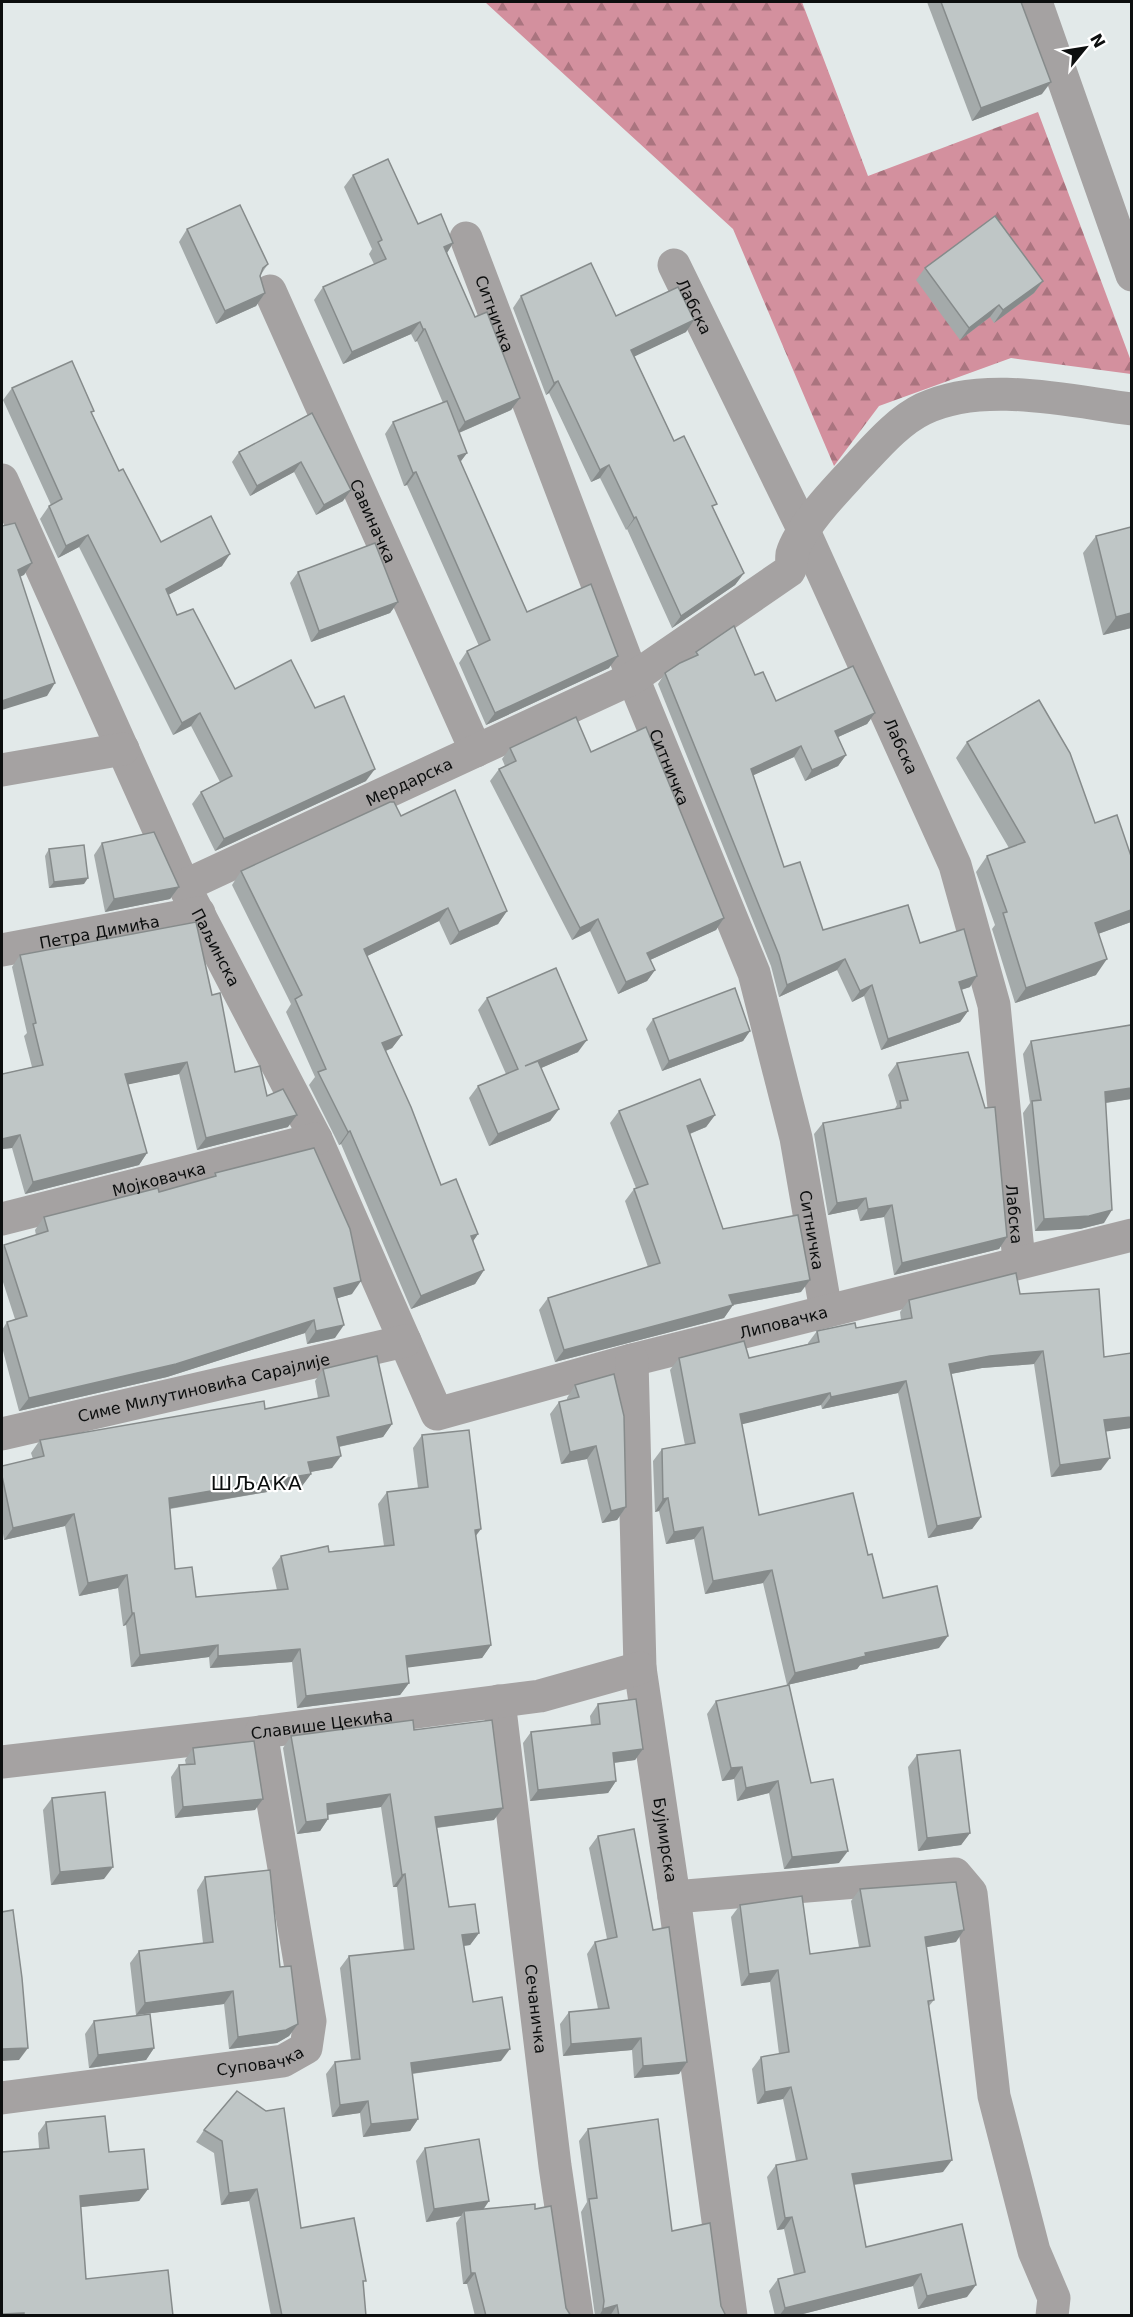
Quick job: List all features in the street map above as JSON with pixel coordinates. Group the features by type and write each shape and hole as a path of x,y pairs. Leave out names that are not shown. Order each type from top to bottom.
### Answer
{"street":[{"path":"1036,2 1131,275"},
{"name":"Ситничка","path":"466,238 633,678 754,973 796,1138 826,1311"},
{"name":"Лабска","path":"674,265 804,531 955,865 994,1005 1019,1261"},
{"name":"Савиначка","path":"270,291 476,751"},
{"name":"Мердарска","path":"191,899 476,751 633,678 789,571 795,545 823,503 881,444 921,409 979,395 1001,394 1131,409"},
{"name":"Паљинска","path":"2,480 10,522 123,749 191,899 316,1139 437,1414"},
{"path":"2,770 123,749"},
{"name":"Петра Димића","path":"2,950 191,899"},
{"name":"Мојковачка","path":"2,1218 316,1139"},
{"name":"Липовачка","path":"437,1414 632,1360 1019,1261 1131,1235"},
{"name":"Симе Милутиновића Сарајлије","path":"2,1434 405,1341"},
{"name":"Бујмирска","path":"632,1360 640,1668 674,1897 731,2316"},
{"name":"Славише Цекића","path":"2,1762 540,1696 640,1668"},
{"name":"Сечаничка","path":"499,1701 555,2166 577,2316"},
{"name":"Суповачка","path":"2,2098 283,2061 306,2048 310,2021 261,1732"},
{"path":"674,1897 955,1874 971,1893 994,2096 1034,2251 1054,2298 1052,2316"}],"green space":[{"path":"485,2 802,2 868,176 1038,112 1131,361 1131,374 1011,358 879,406 834,466 733,229"}],"building":[{"path":"941,2 1021,2 1051,82 981,108"},
{"path":"388,159 418,224 441,214 453,243 444,247 475,317 487,312 520,398 465,422 420,322 352,352 323,287 386,259 378,242 382,240 353,175"},
{"path":"240,205 268,264 263,268 260,276 265,293 225,311 187,229"},
{"path":"995,216 1043,281 1003,310 999,305 969,328 925,268"},
{"path":"591,263 616,316 678,287 694,320 631,350 674,441 684,436 717,504 712,506 744,573 681,616 636,517 634,518 609,465 600,470 558,381 554,383 521,296"},
{"path":"72,361 94,411 91,412 119,471 123,469 161,542 211,516 230,554 166,589 177,615 193,609 235,689 291,660 315,708 344,696 375,769 224,839 201,792 232,776 200,713 182,723 88,535 66,546 49,506 62,499 12,388"},
{"path":"447,401 467,453 458,456 527,612 591,584 618,656 495,713 467,651 490,640 416,472 413,473 393,422"},
{"path":"312,413 351,490 324,505 301,462 257,486 239,452"},
{"path":"15,523 32,563 18,570 55,683 2,701 2,526"},
{"path":"1131,527 1131,613 1116,617 1096,536"},
{"path":"375,543 398,602 319,631 298,572"},
{"path":"734,626 755,675 763,672 776,701 853,666 875,713 835,731 846,755 812,770 801,746 751,769 784,867 800,862 823,930 908,905 920,943 964,929 977,976 959,982 968,1011 888,1039 872,985 860,991 845,959 787,985 779,955 665,673 698,655 696,652"},
{"path":"1039,700 1070,753 1095,823 1117,815 1131,856 1131,910 1095,923 1107,959 1026,988 1003,913 1007,912 987,856 1025,842 967,742"},
{"path":"576,717 591,752 646,727 724,918 647,953 655,970 626,982 598,919 580,928 499,769 516,761 510,748"},
{"path":"455,790 507,911 459,932 448,908 364,949 402,1035 382,1043 411,1107 441,1185 456,1179 478,1234 471,1236 484,1270 421,1296 350,1131 348,1132 318,1072 326,1069 295,999 302,995 241,871 390,802 394,802 401,816"},
{"path":"154,832 179,887 114,899 102,843"},
{"path":"84,845 88,878 54,882 49,849"},
{"path":"196,922 212,995 220,993 235,1072 260,1066 267,1096 283,1089 297,1115 206,1138 187,1062 125,1074 147,1153 33,1182 20,1135 2,1139 2,1074 43,1065 20,955"},
{"path":"556,968 587,1040 525,1066 538,1061 559,1109 498,1134 478,1086 518,1069 487,998"},
{"path":"735,988 750,1031 669,1061 653,1019"},
{"path":"1131,1025 1131,1088 1105,1092 1112,1210 1089,1216 1044,1219 1032,1101 1041,1100 1031,1041"},
{"path":"968,1052 985,1108 995,1107 1007,1237 902,1263 892,1205 868,1209 866,1198 837,1203 823,1123 901,1108 900,1101 908,1100 897,1063"},
{"path":"700,1079 715,1115 687,1126 723,1229 798,1215 810,1280 729,1295 733,1305 564,1350 548,1298 660,1263 634,1189 648,1184 619,1111"},
{"path":"314,1148 350,1229 361,1281 334,1288 344,1325 316,1331 314,1320 176,1364 29,1398 7,1322 27,1316 4,1245 48,1231 44,1217 158,1188 159,1192 216,1176 215,1173"},
{"path":"1016,1273 1020,1294 1099,1289 1104,1357 1131,1353 1131,1417 1104,1420 1110,1458 1060,1465 1043,1351 990,1356 949,1364 981,1517 937,1526 906,1381 831,1397 830,1393 740,1414 759,1515 853,1493 868,1555 872,1554 883,1598 937,1586 948,1636 865,1653 866,1656 795,1673 772,1570 713,1581 703,1527 674,1532 668,1498 663,1499 662,1449 695,1443 679,1358 744,1341 749,1358 819,1342 817,1331 855,1323 856,1328 912,1318 909,1300"},
{"path":"377,1356 392,1424 337,1437 341,1456 308,1462 311,1474 169,1498 175,1569 192,1567 196,1597 288,1589 281,1556 328,1546 329,1552 394,1545 387,1492 428,1487 422,1435 469,1430 481,1529 475,1530 491,1645 406,1656 409,1683 306,1696 300,1649 218,1656 218,1645 140,1655 127,1575 88,1583 74,1514 13,1528 2,1466 44,1456 40,1440 264,1401 265,1409 329,1396 323,1369"},
{"path":"614,1374 624,1416 626,1507 611,1511 596,1446 570,1452 559,1402 579,1397 575,1385"},
{"path":"789,1685 811,1783 833,1779 848,1851 792,1857 778,1781 746,1788 742,1767 731,1768 716,1701"},
{"path":"636,1699 643,1749 613,1753 616,1781 538,1790 531,1732 600,1724 598,1704"},
{"path":"413,1720 414,1730 492,1720 503,1808 435,1817 449,1907 475,1904 479,1933 462,1935 473,2002 502,1997 510,2049 411,2063 418,2119 371,2124 368,2101 340,2105 335,2062 360,2059 349,1956 414,1949 405,1874 402,1875 390,1794 327,1804 328,1819 306,1822 291,1736"},
{"path":"254,1741 263,1799 183,1807 179,1765 195,1764 193,1748"},
{"path":"960,1750 970,1833 927,1838 917,1755"},
{"path":"105,1792 113,1867 60,1872 52,1798"},
{"path":"634,1829 653,1930 669,1927 687,2062 643,2066 641,2038 571,2044 569,2012 609,2008 595,1942 617,1937 598,1836"},
{"path":"270,1870 280,1967 291,1966 298,2024 286,2030 238,2037 233,1991 145,2003 139,1951 213,1942 205,1877"},
{"path":"956,1882 964,1930 925,1937 934,2000 928,2001 952,2160 852,2174 866,2247 962,2224 976,2285 927,2296 921,2274 785,2308 778,2279 805,2272 792,2217 785,2218 776,2165 807,2159 791,2087 765,2092 761,2057 789,2052 778,1970 749,1974 740,1905 802,1896 810,1954 870,1946 860,1889"},
{"path":"13,1910 28,2048 2,2049 2,1912"},
{"path":"150,2014 154,2048 98,2055 94,2021"},
{"path":"237,2091 266,2111 284,2108 301,2228 354,2218 366,2281 363,2281 366,2316 282,2316 257,2189 229,2193 222,2141 204,2130"},
{"path":"105,2116 109,2152 144,2149 148,2189 80,2196 86,2279 168,2270 173,2316 2,2314 2,2152 49,2148 46,2122"},
{"path":"658,2119 672,2231 710,2223 721,2306 726,2316 619,2316 617,2305 603,2309 604,2301 589,2199 597,2198 588,2129"},
{"path":"479,2139 489,2201 434,2209 425,2148"},
{"path":"535,2204 535,2209 551,2206 566,2308 571,2316 486,2316 475,2273 471,2273 464,2211"}],"district":[{"name":"ШЉАКА","path":"257,1483"}]}
